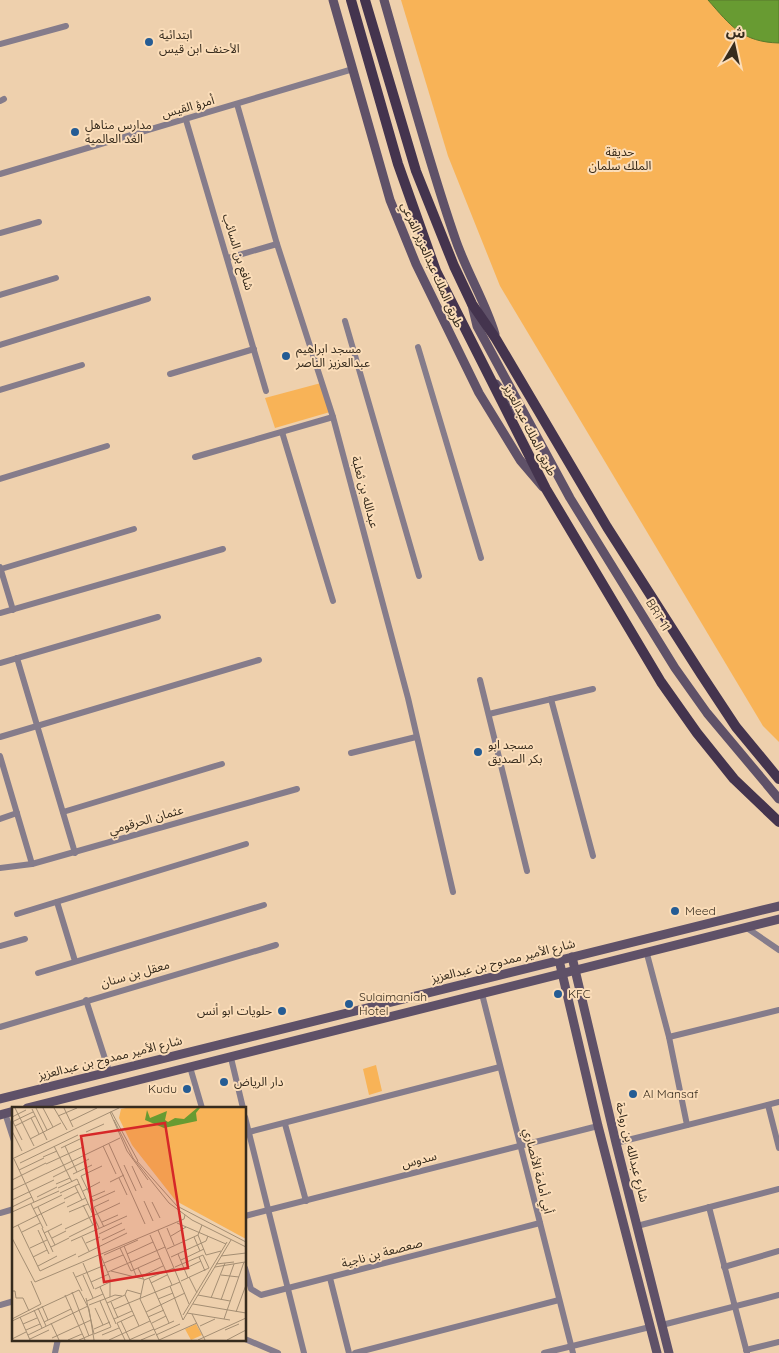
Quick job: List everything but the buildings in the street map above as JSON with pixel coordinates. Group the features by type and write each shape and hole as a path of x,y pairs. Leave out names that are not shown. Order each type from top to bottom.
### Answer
{"main road":[{"name":"طريق الملك عبدالعزيز","path":"351,0 398,164 436,271 546,489 661,682 697,733 734,779 779,822"},
{"name":"طريق الملك عبدالعزيز","path":"365,0 416,171 454,266 472,304 496,339 607,526 696,667 736,727 779,779"}],"street":[{"name":"طريق الملك عبدالعزيز الفرعي","path":"333,0 390,200 416,264 478,393 524,466 546,489"},
{"path":"384,0 430,162 453,232 490,316 496,339"},
{"path":"0,44 66,26"},
{"name":"أمرؤ القيس","path":"0,174 353,69"},
{"name":"عبدالله بن ثعلبة","path":"237,104 277,244 308,332 334,418 380,588 453,892"},
{"name":"شافع بن السائب","path":"186,120 266,391"},
{"path":"0,233 39,222"},
{"path":"228,258 277,244"},
{"path":"0,295 56,278"},
{"path":"0,345 148,298"},
{"name":"BRT 11","path":"472,304 477,326 570,498 675,668 707,714 779,799"},
{"path":"345,321 420,576"},
{"path":"418,347 480,558"},
{"path":"170,374 254,349"},
{"path":"0,390 82,365"},
{"name":"BRT 11","path":"483,367 533,431"},
{"path":"196,457 334,418"},
{"path":"282,432 333,601"},
{"path":"0,479 107,446"},
{"path":"13,610 0,568 134,529"},
{"path":"0,613 223,549"},
{"path":"0,663 158,617"},
{"path":"17,658 75,853"},
{"path":"0,737 259,660"},
{"path":"480,680 527,871"},
{"path":"489,714 594,689"},
{"path":"551,699 593,856"},
{"path":"351,753 416,736"},
{"path":"0,756 32,864"},
{"path":"63,812 222,764"},
{"name":"عثمان الحرقومي","path":"0,868 32,864 75,853 297,789"},
{"path":"0,819 17,814"},
{"path":"17,914 246,844"},
{"path":"57,902 75,961"},
{"path":"38,972 264,906"},
{"name":"شارع الأمير ممدوح بن عبدالعزيز","path":"0,1099 779,906"},
{"path":"31,1107 576,972 779,919"},
{"path":"747,928 779,950"},
{"path":"0,946 25,939"},
{"name":"معقل بن سنان","path":"0,1027 276,945"},
{"path":"647,954 669,1037 687,1125"},
{"name":"شارع عبدالله بن رواحة","path":"572,957 616,1143 669,1353"},
{"name":"شارع عبدالله بن رواحة","path":"559,960 598,1126 657,1353"},
{"name":"أبي أمامة الأنصاري","path":"482,994 572,1349"},
{"path":"86,1000 109,1071"},
{"path":"669,1037 779,1010"},
{"path":"231,1058 243,1107"},
{"path":"190,1067 202,1107"},
{"path":"249,1132 500,1067"},
{"path":"616,1143 779,1102"},
{"path":"768,1105 779,1148"},
{"path":"6,1113 12,1134"},
{"path":"246,1121 304,1353"},
{"path":"285,1124 306,1201"},
{"name":"سدوس","path":"246,1216 598,1126"},
{"path":"637,1226 779,1189"},
{"path":"709,1207 747,1352 779,1342"},
{"name":"صعصعة بن ناجية","path":"246,1272 250,1289 261,1295 540,1223"},
{"path":"724,1267 779,1252"},
{"path":"330,1278 349,1353"},
{"path":"662,1325 779,1295"},
{"path":"354,1353 559,1300"},
{"path":"544,1353 572,1349 650,1327"},
{"path":"246,1339 278,1353"},
{"path":"55,1353 58,1340"}],"green space":[{"name":"حديقة الملك سلمان","path":"401,0 779,0 779,742 763,726 500,286 448,156"},
{"path":"321,383 330,412 275,428 265,398"},
{"path":"376,1065 382,1091 369,1095 363,1069"}],"shaded area":[{"path":"708,0 779,0 779,43 756,40 746,36 731,25"}],"place":[{"name":"ابتدائية الأحنف ابن قيس","path":"149,42"},
{"name":"مدارس مناهل الغد العالمية","path":"75,132"},
{"name":"مسجد ابراهيم عبدالعزيز الناصر","path":"286,356"},
{"name":"مسجد ابو بكر الصديق","path":"478,752"},
{"name":"Meed","path":"675,911"},
{"name":"KFC","path":"558,994"},
{"name":"Sulaimaniah Hotel","path":"349,1004"},
{"name":"حلويات ابو أنس","path":"282,1011"},
{"name":"دار الرياض","path":"224,1082"},
{"name":"Kudu","path":"187,1089"},
{"name":"Al Mansaf","path":"633,1094"}]}
